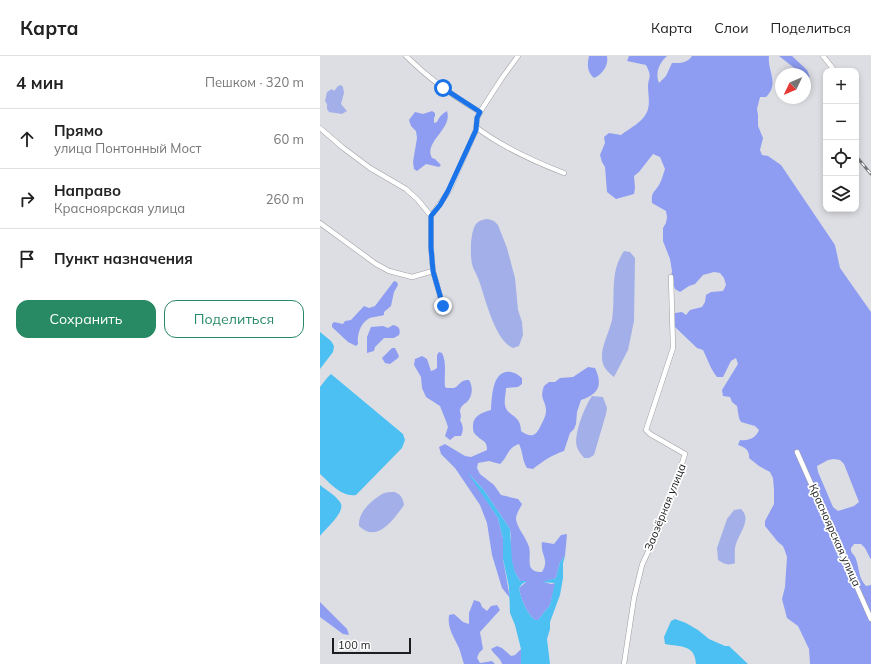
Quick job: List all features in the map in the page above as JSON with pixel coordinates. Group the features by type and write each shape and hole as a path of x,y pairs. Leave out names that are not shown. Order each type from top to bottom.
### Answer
{"street":[{"path":"406,56 430,78 480,112"},
{"path":"431,216 440,205 448,191 477,128 476,123 480,112 518,56"},
{"path":"823,56 833,68"},
{"path":"320,128 370,168 406,189 418,200 431,216 433,271 443,306"},
{"path":"477,128 494,140 530,160 564,173"},
{"path":"320,223 376,264 390,271 412,277 433,271"},
{"name":"Заозёрная улица","path":"624,664 634,598 642,565 669,502 685,454 650,434 646,430 673,348 671,277"},
{"name":"Красноярская улица","path":"797,452 871,619"}],"shaded area":[{"path":"589,56 607,56 607,63 604,69 600,75 594,78 588,68"},
{"path":"629,56 667,56 658,68 657,76 659,83 666,76 672,63 681,63 692,56 769,56 773,82 772,87 766,97 760,97 757,109 758,126 763,138 760,150 762,155 768,156 781,165 835,245 840,268 871,312 871,559 861,544 854,544 851,550 855,556 862,580 866,586 871,585 871,664 810,664 809,649 798,626 787,618 782,599 785,587 787,557 783,546 765,526 765,521 774,504 773,478 770,472 749,458 749,453 743,447 738,445 740,440 752,438 759,430 755,426 741,422 737,406 732,402 730,397 723,396 722,390 738,364 736,358 731,361 723,377 717,377 703,350 697,348 675,327 675,313 682,312 686,315 690,310 702,307 705,302 706,295 711,292 723,291 726,285 724,278 720,273 714,272 703,275 695,284 680,292 675,289 671,277 672,271 670,259 663,241 663,228 667,217 666,211 652,203 652,195 660,183 665,169 660,157 653,154 634,176 634,194 616,199 607,192 605,167 600,155 605,143 604,137 609,133 621,135 633,127 641,121 649,106 648,86 650,74 648,69 646,65 627,61","holes":["828,460 840,460 844,464 859,502 854,506 838,511 833,507 818,472 817,466"]},
{"path":"779,56 792,56 805,68 794,68"},
{"path":"341,85 344,93 341,104 347,111 342,114 329,112 325,101 327,92 332,89 334,91"},
{"path":"432,111 435,113 434,123 437,122 447,111 448,118 446,124 431,146 430,152 432,158 441,165 439,167 426,164 417,171 414,169 413,162 417,138 416,131 411,126 409,120 415,112 423,114"},
{"path":"488,219 494,221 498,225 507,248 515,278 518,310 522,322 523,335 519,346 513,348 500,336 495,327 472,264 471,249 473,231 478,222"},
{"path":"624,251 630,252 635,258 634,321 628,350 614,377 605,367 602,354 612,320 616,268"},
{"path":"394,281 397,282 398,285 394,292 391,306 384,312 384,315 370,318 365,321 361,327 358,337 358,344 356,346 348,342 332,327 334,322 343,324 345,321 351,320 364,306 369,308 375,306"},
{"path":"393,325 399,328 399,335 394,338 384,338 375,347 374,351 367,353 367,337 371,327 383,326 388,328"},
{"path":"320,332 331,341 334,346 333,352 320,369"},
{"path":"392,348 395,348 399,356 390,364 385,363 382,358"},
{"path":"439,352 442,353 444,357 445,387 454,388 462,381 469,380 472,388 469,400 460,410 460,420 463,432 461,436 455,436 450,440 445,436 448,427 440,406 426,397 422,388 421,377 414,365 415,359 422,356 427,359 431,371 434,370 437,368 437,355"},
{"path":"588,367 595,368 599,379 598,388 592,395 581,400 577,412 576,424 570,433 564,451 548,458 533,469 527,468 519,444 510,450 500,464 489,461 478,463 477,468 480,474 494,485 501,495 518,499 522,504 517,513 516,519 529,547 532,569 536,572 542,572 544,568 545,560 542,550 542,542 554,544 561,535 567,534 565,556 560,562 556,578 544,582 551,584 556,583 550,605 538,620 535,620 524,606 521,597 519,588 526,582 520,581 513,567 510,552 510,529 483,489 470,475 498,518 503,539 503,559 510,598 502,588 492,555 487,523 480,505 455,468 441,454 439,447 445,444 465,456 471,457 487,450 485,443 474,432 473,424 478,416 491,410 494,385 500,375 505,372 513,372 522,378 522,384 518,387 506,388 506,409 519,421 521,431 525,434 532,435 538,430 546,414 546,407 542,397 544,386 549,382 555,382 560,378 573,377"},
{"path":"331,374 403,434 405,440 402,448 356,495 341,492 320,474 320,387"},
{"path":"592,396 603,397 607,408 594,455 589,458 584,458 577,447 576,442 578,428 583,413"},
{"path":"467,472 483,489 510,529 512,561 515,572 520,581 527,581 519,588 521,597 524,606 535,620 538,620 550,605 555,583 542,582 556,578 560,562 565,556 560,595 550,622 550,629 547,639 550,664 521,664 521,649 515,625 510,613 509,587 503,559 503,539 498,518"},
{"path":"320,485 336,497 340,502 341,510 320,536"},
{"path":"387,492 395,492 399,494 404,505 390,523 379,531 372,532 366,531 359,526 359,521 366,507 382,494"},
{"path":"741,509 744,513 745,521 735,546 735,563 722,563 718,560 717,548 727,519 734,510"},
{"path":"474,600 480,602 482,607 487,611 491,606 497,605 500,610 480,632 483,649 477,658 480,663 492,661 495,664 464,664 450,628 449,615 454,614 463,622 469,624 469,613"},
{"path":"320,602 347,629 349,635 343,634 320,617"},
{"path":"675,619 698,630 709,639 725,646 729,646 748,664 696,664 693,653 690,650 681,646 665,644 664,637 671,621"},
{"path":"497,646 502,648 511,656 515,655 521,649 521,664 502,664 491,649"}],"railway":[{"path":"859,160 871,174"}],"route":[{"path":"443,88 480,112 476,123 477,128 448,191 440,205 431,216 433,271 443,306"}]}
